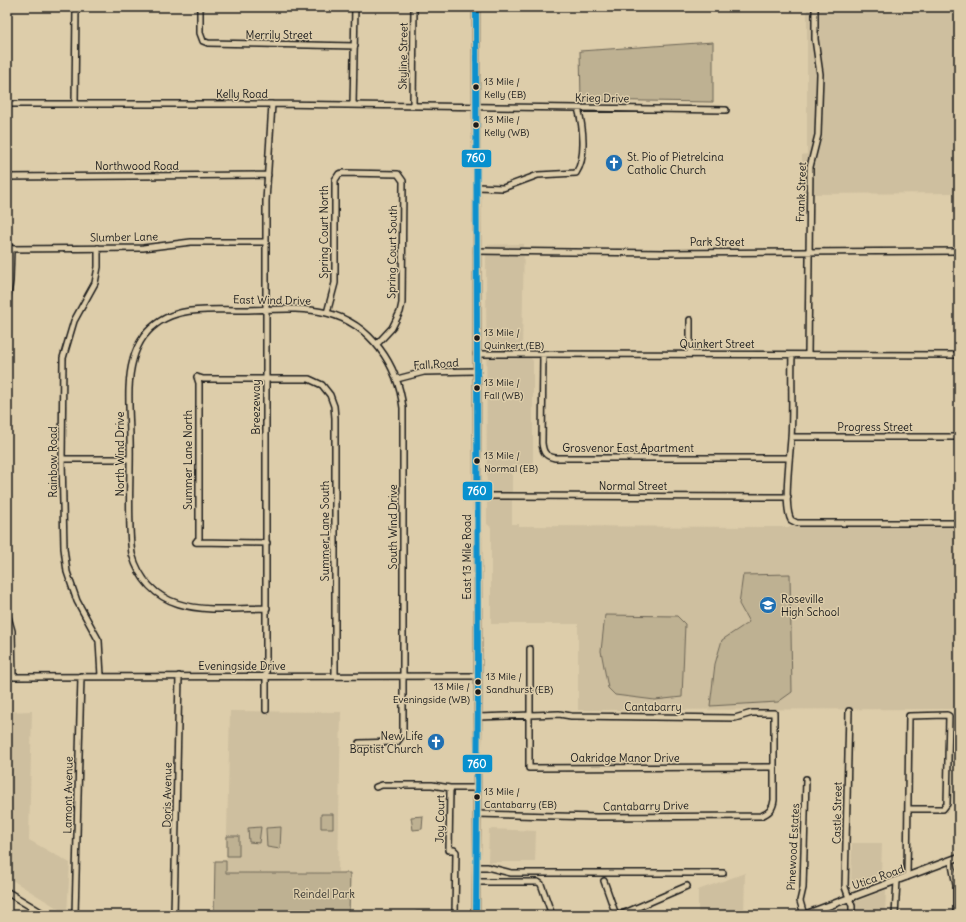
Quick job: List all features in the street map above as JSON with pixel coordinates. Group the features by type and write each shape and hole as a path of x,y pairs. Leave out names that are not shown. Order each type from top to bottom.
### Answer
{"main road":[{"name":"East 13 Mile Road","path":"476,7 478,676 476,915"},
{"name":"Utica Road","path":"804,915 959,858"},
{"path":"7,892 45,915"}],"street":[{"path":"75,103 76,7"},
{"name":"Merrily Street","path":"200,7 200,33 203,42 222,45 355,46"},
{"path":"353,105 355,7"},
{"name":"Skyline Street","path":"413,106 414,7"},
{"name":"Frank Street","path":"808,354 810,167 818,135 820,74 815,39 815,7"},
{"name":"Kelly Road","path":"7,104 75,103 477,106"},
{"name":"Breezeway","path":"266,710 266,242 272,104"},
{"name":"Krieg Drive","path":"477,106 726,110"},
{"path":"477,187 504,188 538,175 576,173 582,152 581,122 578,108"},
{"name":"Spring Court South","path":"337,176 343,173 393,173 400,176 403,182 403,298 397,320 385,336 376,344"},
{"name":"Northwood Road","path":"7,177 268,175"},
{"name":"Spring Court North","path":"327,313 334,283 334,183 337,176"},
{"name":"Slumber Lane","path":"9,248 158,247 191,242 266,242"},
{"path":"7,303 10,281 9,248"},
{"name":"Rainbow Road","path":"98,248 98,267 95,283 74,321 63,358 62,459 64,548 67,572 77,601 99,641 101,676"},
{"name":"Park Street","path":"476,250 810,252 959,251"},
{"name":"East Wind Drive","path":"166,318 193,310 302,310 327,313 354,325 376,344 387,358 397,379"},
{"name":"North Wind Drive","path":"166,318 144,336 132,360 130,375 132,554 140,576 157,595 176,604 191,608 267,608"},
{"path":"690,320 690,354"},
{"name":"Quinkert Street","path":"476,354 959,354"},
{"name":"Grosvenor East Apartment","path":"543,354 542,443 543,451 547,456 555,458 789,458"},
{"path":"792,355 792,438 789,458 788,496 788,514 791,520 797,522 959,523"},
{"name":"Fall Road","path":"397,379 424,372 476,371"},
{"name":"Summer Lane North","path":"266,378 203,379 197,377 199,383 199,538 196,542 267,544"},
{"name":"Summer Lane South","path":"266,378 309,379 325,388 333,402 335,418 335,676"},
{"name":"South Wind Drive","path":"359,743 393,743 400,739 403,734 403,408 397,379"},
{"name":"Progress Street","path":"792,438 959,437"},
{"path":"62,459 130,459"},
{"name":"Normal Street","path":"477,496 788,496"},
{"path":"7,613 12,631 13,677"},
{"path":"529,714 530,649"},
{"name":"Lamont Avenue","path":"75,915 81,676"},
{"name":"Doris Avenue","path":"174,915 179,676"},
{"name":"Eveningside Drive","path":"7,677 478,676"},
{"name":"Castle Street","path":"849,711 845,886 852,915"},
{"name":"Cantabarry","path":"478,717 529,714 735,718 752,713 774,713 774,767"},
{"name":"Oakridge Manor Drive","path":"529,714 529,768 774,767"},
{"path":"907,878 909,716 947,715 949,716 947,804 943,809 908,809"},
{"name":"Cantabarry Drive","path":"477,814 597,817 761,816 767,813 773,804 774,767"},
{"name":"Pinewood Estates","path":"804,915 800,898 803,888 806,779"},
{"path":"376,787 382,785 432,785 450,788 477,788"},
{"name":"Joy Court","path":"450,788 449,850 454,850 456,852 455,915"},
{"path":"951,860 956,885 956,915"},
{"path":"476,867 487,867 511,873 723,873"},
{"path":"604,881 616,915"},
{"path":"895,915 897,881"},
{"path":"476,882 538,882 541,884 552,915"},
{"path":"620,915 687,886"},
{"path":"418,915 447,915"}],"shaded area":[{"path":"807,7 959,7 959,193 802,194 802,155 807,154"},
{"name":"Roseville High School","path":"524,244 522,347 533,361 533,465 512,465 512,524 519,524 519,526 790,527 959,524 959,709 578,710 578,624 491,624 491,527 487,524 486,245"},
{"path":"32,711 29,840 70,863 67,914 7,877 7,712"},
{"path":"230,711 341,712 338,872 226,873"},
{"path":"489,829 536,831 535,862 488,862"},
{"path":"852,843 882,843 881,875 851,886"},
{"path":"745,873 744,915 693,915 698,913 698,890"},
{"path":"886,890 885,915 821,915"}],"green space":[{"path":"713,42 713,102 581,100 580,51"},
{"path":"790,574 792,692 778,702 710,706 715,664 722,640 749,622 739,604 743,575"},
{"path":"605,615 677,616 685,624 682,697 655,700 615,695 608,688 601,651"},
{"path":"321,814 333,814 333,828 321,828"},
{"path":"423,816 422,829 413,830 411,817"},
{"path":"261,827 259,843 249,842 248,828"},
{"path":"281,827 280,849 267,847 266,828"},
{"path":"227,836 239,836 239,856 227,856"},
{"name":"Reindel Park","path":"215,861 226,861 226,873 350,873 349,915 214,915"}],"transit line":[{"name":"760","path":"476,7 478,692 476,915"}],"place":[{"name":"13 Mile / Kelly (EB)","path":"476,87"},
{"name":"13 Mile / Kelly (WB)","path":"476,125"},
{"name":"St. Pio of Pietrelcina Catholic Church","path":"614,163"},
{"name":"13 Mile / Quinkert (EB)","path":"477,338"},
{"name":"13 Mile / Fall (WB)","path":"477,388"},
{"name":"13 Mile / Normal (EB)","path":"477,461"},
{"name":"Roseville High School","path":"768,605"},
{"name":"13 Mile / Sandhurst (EB)","path":"478,682"},
{"name":"13 Mile / Eveningside (WB)","path":"478,692"},
{"name":"New Life Baptist Church","path":"436,742"},
{"name":"13 Mile / Cantabarry (EB)","path":"477,797"}]}
